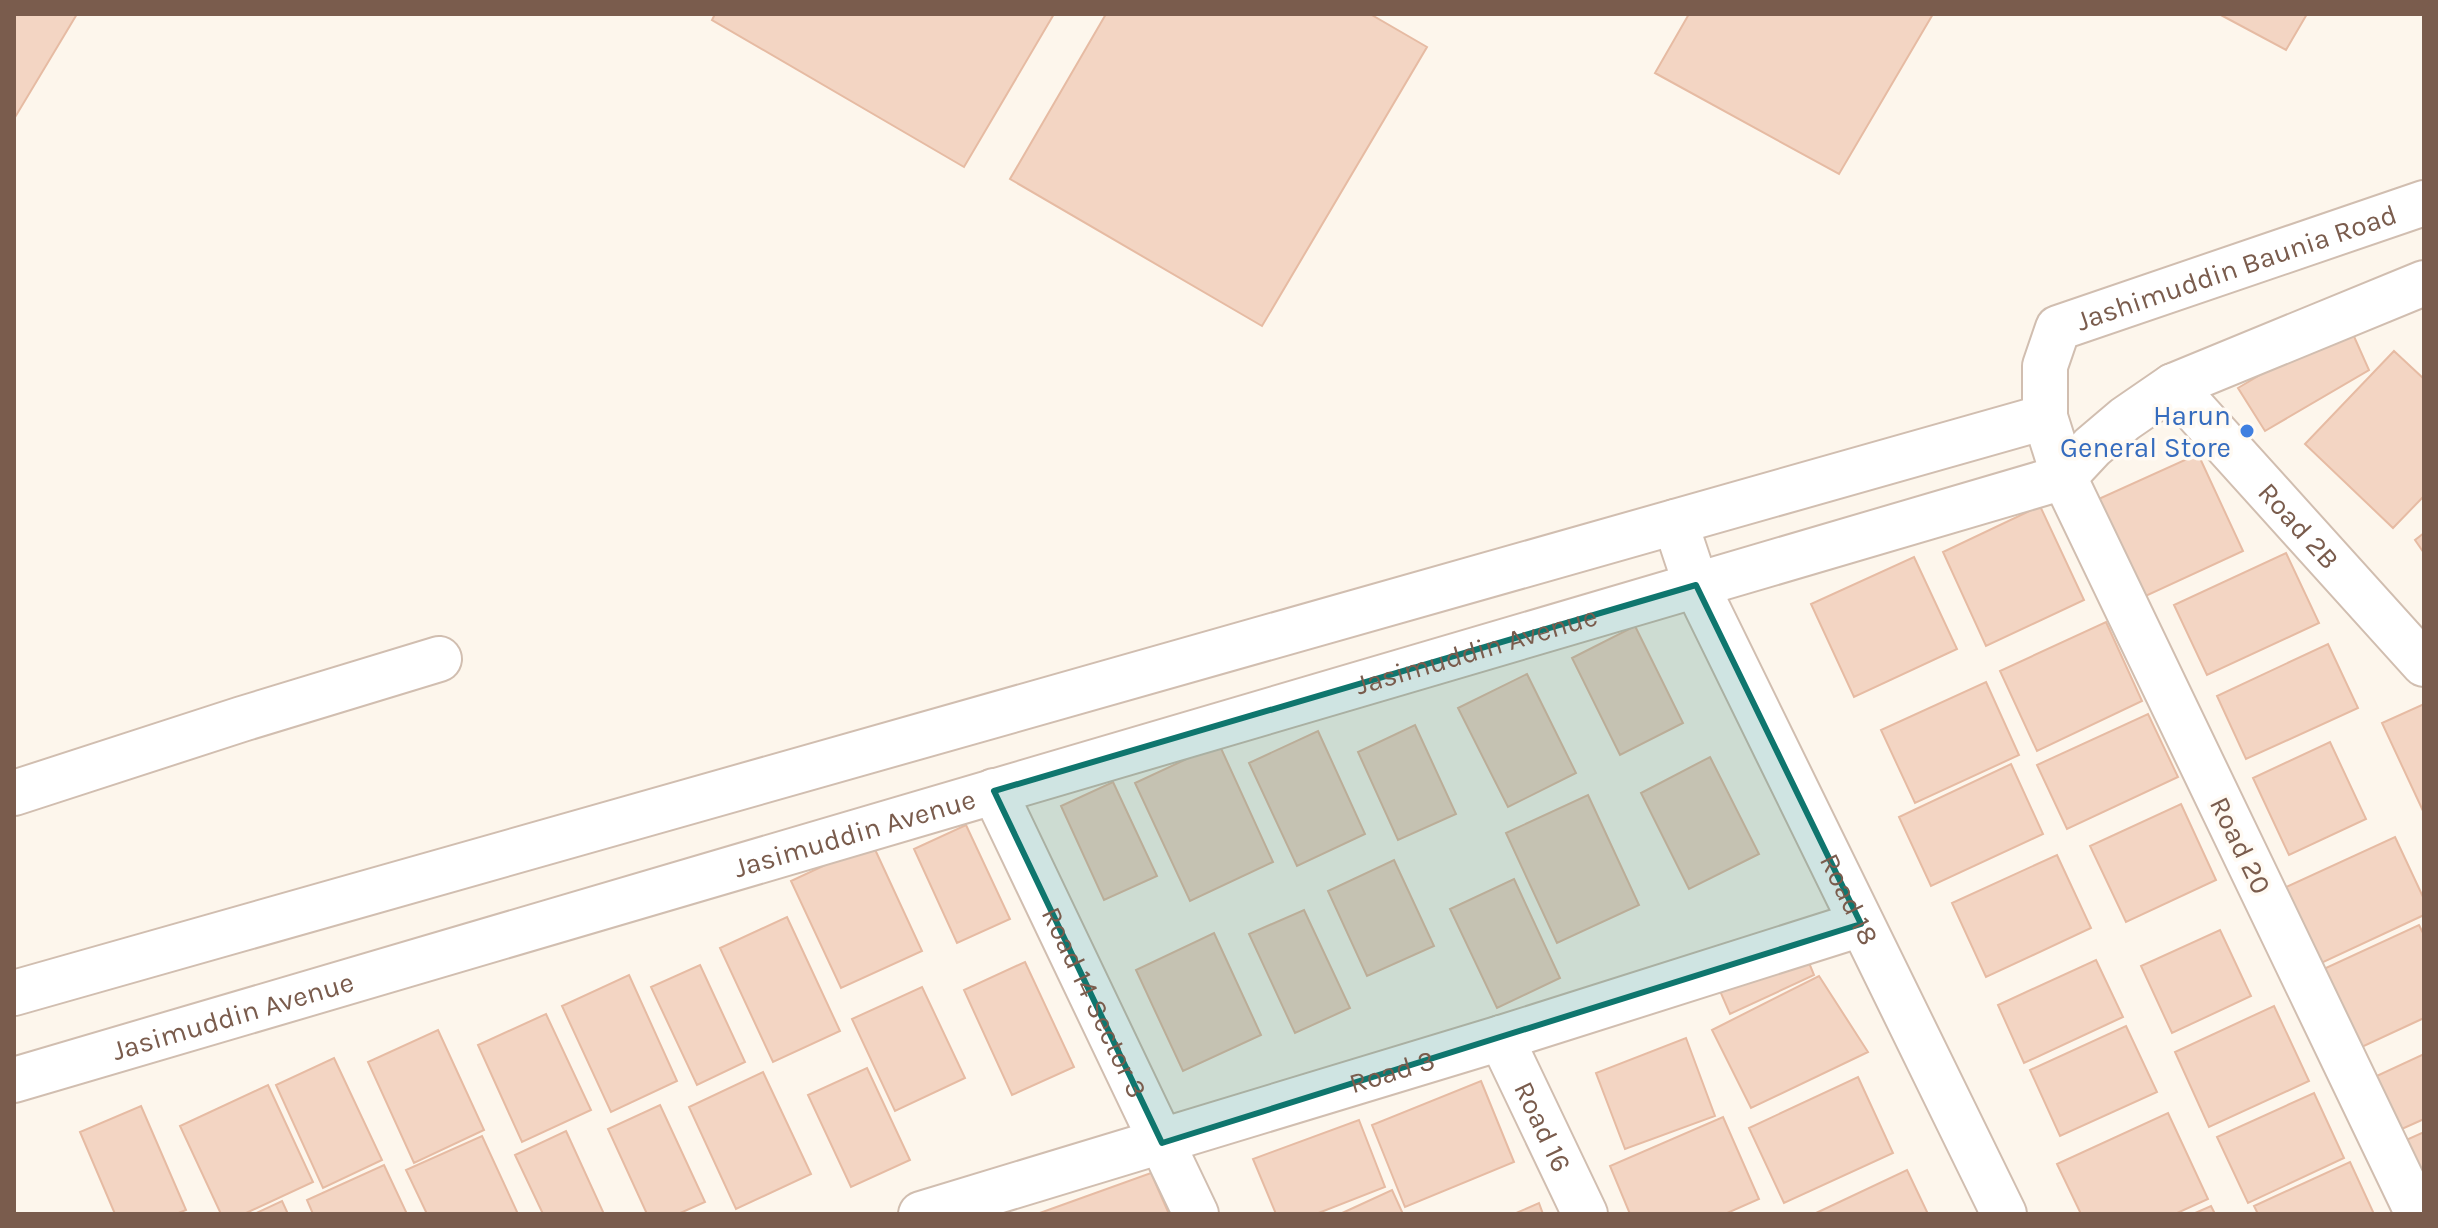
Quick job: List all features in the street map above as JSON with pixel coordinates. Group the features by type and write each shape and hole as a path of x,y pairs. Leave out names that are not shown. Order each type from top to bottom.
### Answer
{"street":[{"name":"Jashimuddin Baunia Road","path":"2064,477 2045,417 2045,366 2058,328 2424,203"},
{"path":"2064,477 2092,447 2173,386 2424,283"},
{"name":"Road 2B","path":"2173,386 2424,664"},
{"path":"14,993 2045,417"},
{"name":"Jasimuddin Avenue","path":"14,1080 2064,477"},
{"name":"Road 20","path":"2064,477 2418,1214"},
{"path":"1675,522 1696,585"},
{"name":"Road 18","path":"1696,585 2004,1214"},
{"path":"14,793 439,659"},
{"name":"Road 14 Sector 3","path":"994,791 1196,1214"},
{"name":"Road 3","path":"921,1214 1162,1143 1861,924"},
{"name":"Road 16","path":"1501,1038 1585,1214"}],"highlighted area":[{"path":"1696,585 1861,924 1162,1143 994,791"}],"building":[{"path":"14,14 77,14 14,119"},
{"path":"715,14 1054,14 964,167 712,20"},
{"path":"1106,14 1370,14 1427,47 1262,326 1010,179"},
{"path":"1689,14 1933,14 1839,174 1655,73"},
{"path":"2219,14 2307,14 2286,50"},
{"path":"2348,323 2369,370 2265,431 2238,388"},
{"path":"2394,351 2424,379 2424,496 2393,528 2305,444"},
{"path":"2198,454 2243,551 2137,600 2092,502"},
{"path":"2040,506 2084,600 1986,646 1943,552"},
{"path":"2424,533 2424,553 2415,540"},
{"path":"2286,553 2319,623 2207,675 2174,605"},
{"path":"1914,557 1957,649 1854,697 1811,604"},
{"path":"2106,622 2142,701 2037,751 2000,671"},
{"path":"1635,626 1683,723 1620,755 1572,658"},
{"path":"2328,644 2358,708 2246,759 2217,696"},
{"path":"1527,674 1576,773 1508,807 1458,708"},
{"path":"1986,682 2019,755 1915,803 1881,730"},
{"path":"2424,704 2424,813 2382,723"},
{"path":"2148,714 2178,777 2067,829 2037,765"},
{"path":"1415,725 1456,814 1398,840 1358,752"},
{"path":"1318,731 1365,834 1297,866 1249,763"},
{"path":"2330,742 2366,819 2289,855 2253,778"},
{"path":"1219,744 1273,862 1190,901 1135,783"},
{"path":"1710,757 1759,854 1689,889 1641,793"},
{"path":"2011,764 2043,834 1931,886 1899,817"},
{"path":"1113,782 1157,876 1104,900 1061,806"},
{"path":"1588,795 1639,905 1557,943 1506,833"},
{"path":"2181,804 2216,880 2126,922 2090,846"},
{"path":"966,825 1010,919 957,943 914,849"},
{"path":"2395,837 2424,899 2424,915 2317,965 2282,889"},
{"path":"872,843 922,951 841,988 791,881"},
{"path":"2057,855 2091,928 1986,977 1952,903"},
{"path":"1394,860 1434,946 1367,976 1328,891"},
{"path":"1514,879 1560,978 1497,1008 1450,909"},
{"path":"1304,910 1350,1008 1295,1033 1249,934"},
{"path":"787,917 840,1031 773,1062 720,948"},
{"path":"2419,925 2424,935 2424,1018 2351,1052 2315,973"},
{"path":"2220,930 2251,996 2172,1033 2141,966"},
{"path":"1214,933 1261,1035 1183,1071 1136,970"},
{"path":"1803,948 1814,975 1730,1014 1713,975"},
{"path":"2096,960 2123,1017 2024,1063 1998,1005"},
{"path":"1025,962 1074,1067 1012,1095 964,990"},
{"path":"700,965 745,1062 697,1085 651,987"},
{"path":"629,975 677,1081 611,1112 562,1006"},
{"path":"1819,976 1868,1052 1751,1108 1712,1030"},
{"path":"922,987 965,1078 895,1111 852,1019"},
{"path":"2274,1006 2309,1081 2209,1127 2175,1052"},
{"path":"546,1014 591,1110 522,1142 478,1045"},
{"path":"2126,1026 2157,1092 2060,1136 2030,1070"},
{"path":"438,1030 484,1130 414,1163 368,1062"},
{"path":"1686,1038 1715,1116 1625,1149 1596,1073"},
{"path":"2424,1054 2424,1119 2393,1133 2368,1080"},
{"path":"334,1058 382,1160 323,1188 276,1085"},
{"path":"867,1068 910,1160 851,1187 808,1095"},
{"path":"763,1072 811,1174 736,1209 689,1107"},
{"path":"1858,1077 1893,1153 1784,1203 1749,1128"},
{"path":"1481,1081 1514,1162 1405,1207 1372,1125"},
{"path":"268,1085 313,1182 244,1214 221,1214 180,1126"},
{"path":"2314,1093 2344,1158 2248,1203 2217,1137"},
{"path":"660,1105 705,1202 678,1214 647,1214 608,1129"},
{"path":"141,1106 186,1210 176,1214 115,1214 80,1132"},
{"path":"2168,1113 2208,1199 2175,1214 2081,1214 2057,1164"},
{"path":"1723,1117 1759,1199 1725,1214 1630,1214 1610,1166"},
{"path":"1359,1120 1385,1187 1316,1214 1276,1214 1253,1159"},
{"path":"566,1131 604,1214 543,1214 515,1155"},
{"path":"2424,1132 2424,1207 2395,1145"},
{"path":"482,1136 518,1214 427,1214 406,1170"},
{"path":"2350,1162 2374,1214 2258,1214 2254,1206"},
{"path":"384,1165 407,1214 313,1214 307,1200"},
{"path":"1907,1170 1928,1214 1814,1214"},
{"path":"1151,1173 1169,1214 1037,1214"},
{"path":"1392,1190 1403,1214 1340,1214"},
{"path":"282,1201 288,1214 254,1214"},
{"path":"1539,1203 1543,1214 1514,1214"},
{"path":"2211,1206 2215,1214 2193,1214"}],"place":[{"name":"Harun General Store","path":"2247,431"}]}
